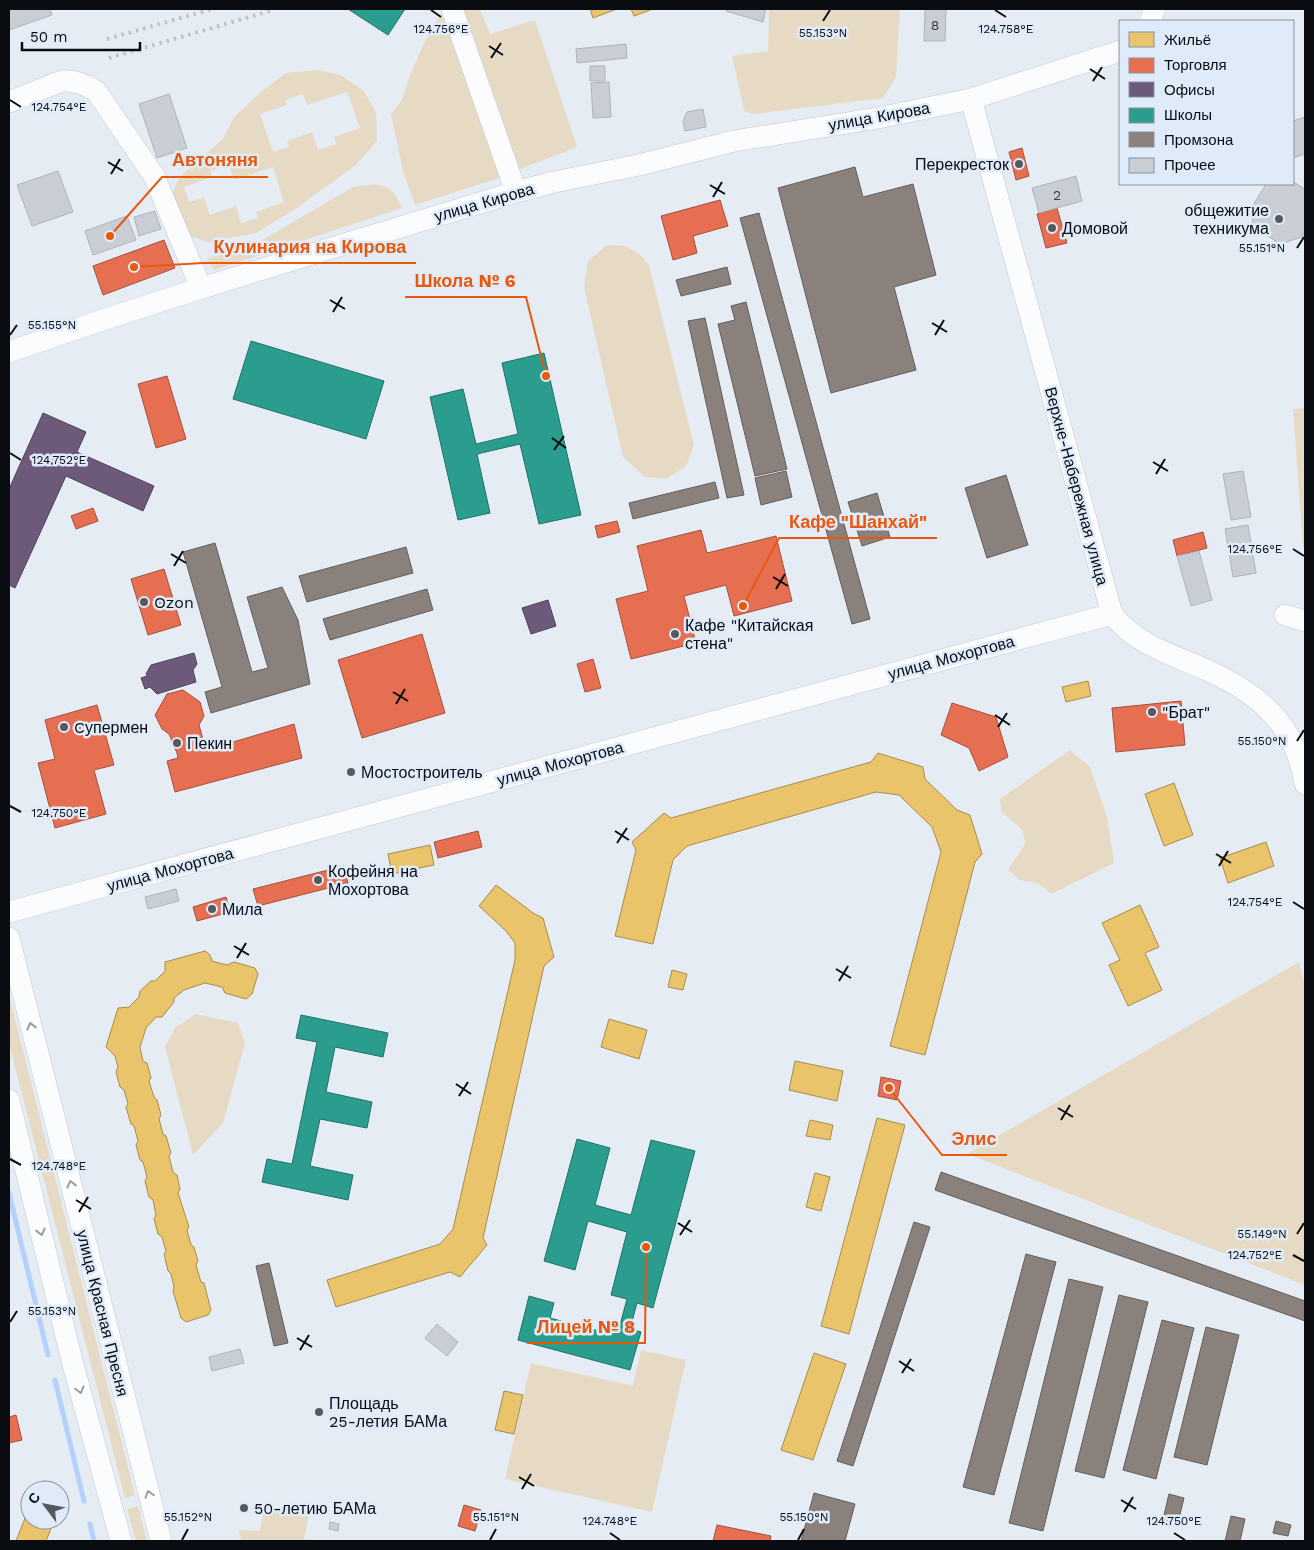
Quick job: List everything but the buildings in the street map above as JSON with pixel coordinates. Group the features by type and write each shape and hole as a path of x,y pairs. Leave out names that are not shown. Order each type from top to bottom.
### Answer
{"street":[{"path":"452,9 516,192"},
{"name":"улица Кирова","path":"9,352 201,288 516,192 554,182 639,165 734,141 878,118 971,99 1119,50"},
{"path":"9,102 62,81 85,84 96,91 154,176 201,288"},
{"name":"Верхне-Набережная улица","path":"971,99 1112,614"},
{"path":"1112,614 1141,641 1210,671 1236,684 1260,700 1279,722 1293,743 1305,784"},
{"name":"улица Мохортова","path":"9,912 1112,614"},
{"path":"1285,615 1305,621"},
{"name":"улица Красная Пресня","path":"9,938 161,1541"},
{"path":"9,1100 72,1361 121,1541"}],"shaded area":[{"path":"445,9 502,177 415,205 403,171 391,114 402,100 410,75 430,30"},
{"path":"456,9 480,9 490,34 535,20 577,147 515,171"},
{"path":"769,9 900,9 896,77 883,98 753,114 744,111 732,56 768,51"},
{"path":"318,70 340,75 363,90 376,112 377,141 356,165 294,210 256,233 208,242 193,237 184,230 171,198 177,182 184,173 222,140 234,117 261,92 286,73","holes":["347,92 360,128 334,137 336,144 318,150 312,132 287,141 289,147 273,152 260,114 287,105 285,100 303,94 307,105","229,165 234,180 273,167 284,202 256,212 258,218 241,223 236,206 210,215 204,198 189,202 184,187 212,177 210,171"]},
{"path":"373,184 392,191 402,208 214,270 207,259 261,241 353,187"},
{"path":"607,245 631,249 649,265 694,445 686,466 666,479 645,477 623,457 584,287 588,261"},
{"path":"1305,408 1305,548 1303,548 1293,409"},
{"path":"1070,750 1090,767 1107,817 1114,863 1051,894 1038,883 1020,880 1008,870 1025,844 1022,829 1001,812 1000,799"},
{"path":"1299,962 1305,985 1305,1285 967,1154"},
{"path":"9,995 135,1495 125,1498 9,1043"},
{"path":"196,1014 238,1023 245,1043 223,1123 193,1155 165,1047 175,1028"},
{"path":"641,1350 686,1360 652,1512 505,1479 531,1363 633,1386"},
{"path":"138,1506 147,1541 136,1541 127,1509"},
{"path":"264,1509 309,1515 304,1539 318,1541 241,1541 239,1530 260,1531"}],"waterway":[{"path":"9,1193 48,1355"},
{"path":"55,1380 84,1501"},
{"path":"90,1524 94,1541"}],"railway":[{"path":"107,39 212,9"},
{"path":"109,58 270,11"}],"place":[{"name":"Перекресток","path":"1019,164"},
{"name":"общежитие техникума","path":"1279,219"},
{"name":"Домовой","path":"1052,228"},
{"name":"Автоняня","path":"110,236"},
{"name":"Кулинария на Кирова","path":"134,267"},
{"name":"Школа № 6","path":"546,376"},
{"name":"Ozon","path":"144,602"},
{"name":"Кафе \"Шанхай\"","path":"743,606"},
{"name":"Кафе \"Китайская стена\"","path":"675,634"},
{"name":"\"Брат\"","path":"1152,712"},
{"name":"Cупермен","path":"64,727"},
{"name":"Пекин","path":"177,743"},
{"name":"Мостостроитель","path":"351,772"},
{"name":"Кофейня на Мохортова","path":"318,880"},
{"name":"Мила","path":"212,909"},
{"name":"Элис","path":"889,1088"},
{"name":"Лицей № 8","path":"646,1247"},
{"name":"Площадь 25-летия БАМа","path":"319,1412"},
{"name":"50-летию БАМа","path":"244,1508"}]}
